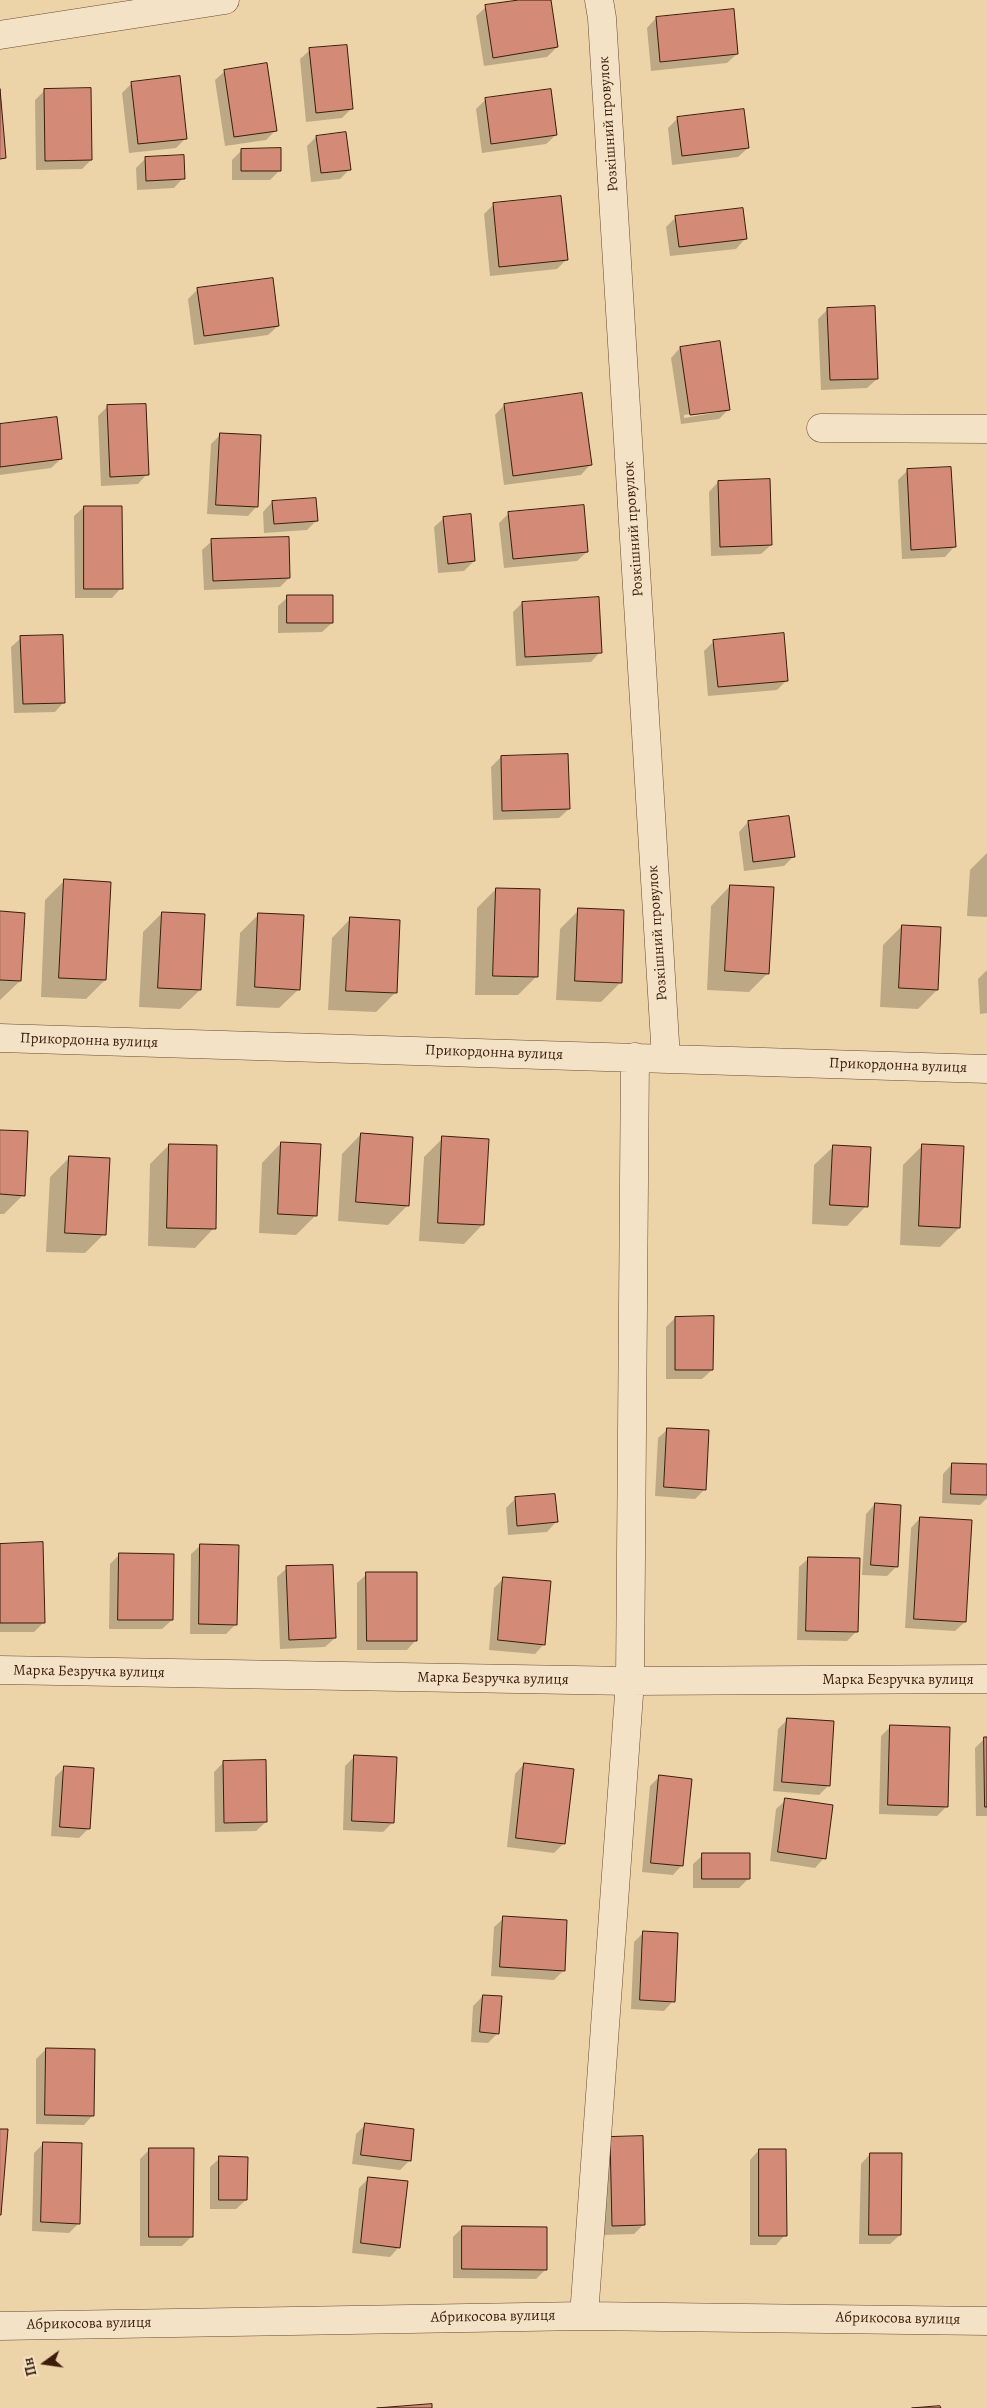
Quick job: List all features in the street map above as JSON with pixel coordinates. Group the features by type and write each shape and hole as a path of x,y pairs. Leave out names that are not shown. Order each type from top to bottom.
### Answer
{"street":[{"path":"0,35 225,0"},
{"name":"Розкішний провулок","path":"599,0 602,18 666,1058"},
{"path":"822,428 987,429"},
{"name":"Прикордонна вулиця","path":"0,1038 987,1069"},
{"path":"584,2316 630,1682 635,1057"},
{"name":"Марка Безручка вулиця","path":"0,1670 630,1682 987,1679"},
{"name":"Абрикосова вулиця","path":"0,2326 584,2316 987,2320"}],"building":[{"path":"519,0 551,0 558,47 493,58 485,5"},
{"path":"734,9 738,54 660,62 656,17"},
{"path":"347,45 353,109 316,113 309,48"},
{"path":"267,63 277,131 234,137 224,70"},
{"path":"180,76 187,139 138,144 131,82"},
{"path":"91,88 92,160 45,161 44,89"},
{"path":"0,89 6,158 0,159"},
{"path":"551,89 557,135 491,144 485,98"},
{"path":"744,109 749,148 682,156 677,117"},
{"path":"346,132 351,170 321,173 316,136"},
{"path":"281,148 281,171 241,171 241,149"},
{"path":"184,155 185,179 146,181 145,157"},
{"path":"561,196 568,260 499,267 493,203"},
{"path":"743,208 747,239 679,247 675,216"},
{"path":"273,278 279,326 204,336 197,288"},
{"path":"875,306 878,379 830,380 827,308"},
{"path":"720,341 730,410 690,415 680,347"},
{"path":"582,393 592,465 513,476 504,404"},
{"path":"146,404 149,475 110,477 107,405"},
{"path":"57,417 62,459 0,467 0,424"},
{"path":"220,433 261,435 258,507 216,505"},
{"path":"951,467 956,547 911,550 907,469"},
{"path":"770,479 772,545 720,547 718,481"},
{"path":"316,498 318,521 274,524 272,501"},
{"path":"584,505 588,552 513,559 508,512"},
{"path":"84,506 122,506 123,589 84,589"},
{"path":"471,514 475,561 448,564 443,517"},
{"path":"289,537 290,578 213,581 211,539"},
{"path":"287,595 333,595 333,623 287,623"},
{"path":"599,597 602,653 525,657 522,602"},
{"path":"784,633 788,681 718,687 713,640"},
{"path":"63,635 65,703 23,704 20,636"},
{"path":"568,754 570,809 502,811 501,756"},
{"path":"789,816 795,857 753,862 748,821"},
{"path":"64,879 111,882 106,980 59,978"},
{"path":"730,885 774,887 769,974 725,971"},
{"path":"496,888 540,889 538,977 493,976"},
{"path":"578,908 624,910 622,983 575,981"},
{"path":"0,911 25,913 21,981 0,980"},
{"path":"162,912 205,914 201,990 158,988"},
{"path":"258,913 304,915 300,990 255,987"},
{"path":"350,917 400,920 397,993 346,991"},
{"path":"902,925 941,927 938,990 899,988"},
{"path":"0,1130 28,1131 25,1196 0,1194"},
{"path":"361,1133 413,1137 409,1206 356,1202"},
{"path":"442,1136 489,1139 484,1225 438,1223"},
{"path":"281,1142 321,1144 317,1216 278,1214"},
{"path":"169,1144 217,1145 216,1229 167,1228"},
{"path":"922,1144 964,1146 960,1228 919,1226"},
{"path":"833,1145 871,1147 868,1207 830,1205"},
{"path":"69,1156 110,1158 106,1235 65,1233"},
{"path":"714,1316 713,1370 675,1370 675,1317"},
{"path":"667,1428 709,1430 706,1490 664,1487"},
{"path":"952,1463 987,1464 987,1495 951,1494"},
{"path":"555,1494 558,1522 517,1526 515,1497"},
{"path":"875,1503 901,1505 898,1567 871,1565"},
{"path":"920,1517 972,1520 966,1622 914,1619"},
{"path":"43,1542 45,1623 0,1623 0,1544"},
{"path":"200,1544 239,1545 237,1625 199,1624"},
{"path":"119,1553 174,1554 173,1620 118,1620"},
{"path":"808,1557 860,1558 858,1632 806,1631"},
{"path":"333,1565 336,1638 289,1640 286,1566"},
{"path":"366,1572 417,1572 417,1641 367,1641"},
{"path":"503,1577 551,1581 545,1645 498,1640"},
{"path":"787,1718 834,1721 830,1786 782,1782"},
{"path":"890,1725 950,1727 948,1807 888,1805"},
{"path":"984,1737 987,1737 987,1807 985,1807"},
{"path":"354,1755 397,1757 394,1823 352,1821"},
{"path":"266,1760 267,1822 224,1823 223,1761"},
{"path":"524,1763 574,1769 565,1844 516,1838"},
{"path":"64,1766 94,1768 90,1829 60,1827"},
{"path":"659,1775 692,1779 683,1866 651,1863"},
{"path":"785,1798 833,1805 826,1859 778,1852"},
{"path":"702,1853 750,1853 750,1879 702,1879"},
{"path":"503,1916 567,1920 565,1971 500,1967"},
{"path":"643,1931 678,1933 675,2002 640,2000"},
{"path":"483,1995 502,1996 499,2034 480,2032"},
{"path":"46,2048 95,2049 94,2116 45,2115"},
{"path":"365,2123 414,2129 411,2161 361,2155"},
{"path":"0,2129 8,2129 1,2215 0,2215"},
{"path":"643,2136 645,2225 612,2226 610,2137"},
{"path":"43,2142 82,2143 80,2224 41,2222"},
{"path":"149,2148 194,2148 193,2237 149,2237"},
{"path":"759,2149 786,2149 787,2236 759,2236"},
{"path":"870,2153 902,2153 901,2235 869,2235"},
{"path":"219,2156 248,2157 247,2200 219,2200"},
{"path":"368,2177 408,2181 400,2248 361,2243"},
{"path":"462,2226 547,2227 547,2270 462,2269"},
{"path":"432,2404 432,2408 377,2408"},
{"path":"940,2406 941,2408 912,2408"}]}
